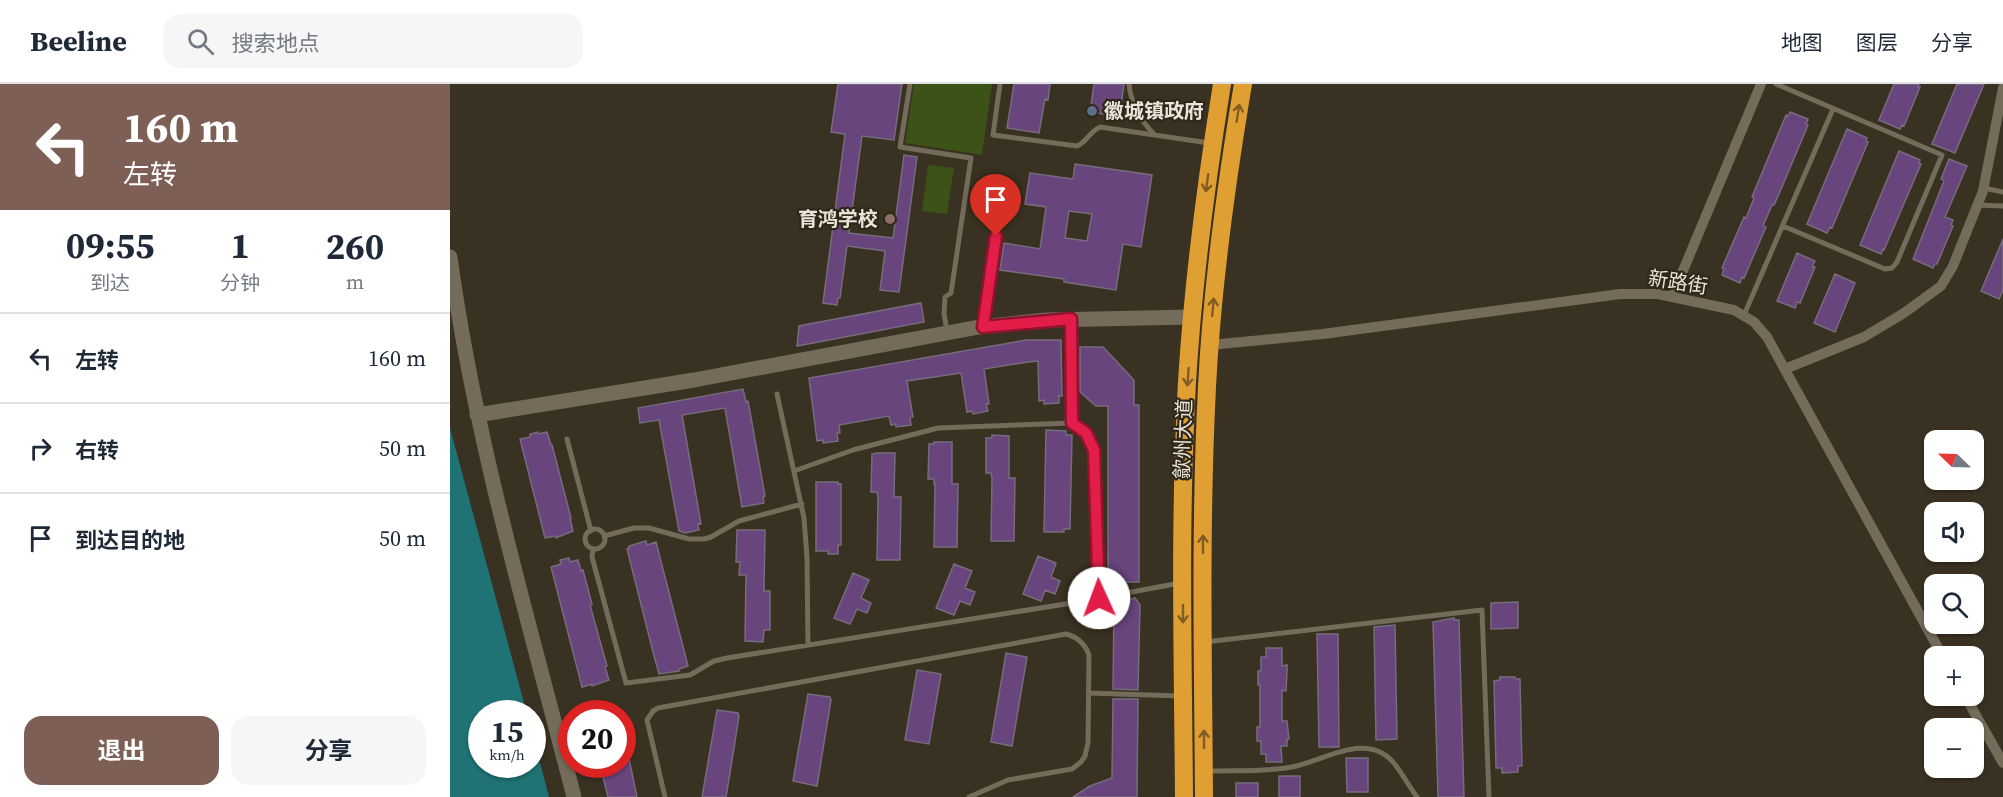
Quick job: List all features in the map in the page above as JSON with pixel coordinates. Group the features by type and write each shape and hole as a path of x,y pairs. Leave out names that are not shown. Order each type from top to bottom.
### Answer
{"highway":[{"name":"歙州大道","path":"1184,797 1184,451 1198,250 1222,84"},
{"name":"歙州大道","path":"1204,797 1204,451 1210,345 1224,208 1243,84"}],"street":[{"path":"1672,297 1761,84"},
{"path":"1785,369 1864,337 1935,292 1946,279 1984,188 2003,88"},
{"path":"450,257 477,415 574,797"},
{"name":"新路街","path":"1210,345 1323,334 1620,294 1658,294 1734,310 1754,322 1767,337 1937,646"},
{"path":"477,415 694,380 983,327 1071,319 1192,317"},
{"path":"1971,706 2003,763"}],"lane":[{"path":"910,84 900,147 971,158 951,293 945,297 944,314 947,333"},
{"path":"1000,84 993,135 1077,146 1083,144 1091,132 1100,127 1213,143"},
{"path":"1129,84 1135,109 1155,135"},
{"path":"1776,84 1942,155 1897,262 1892,268 1885,269 1783,226"},
{"path":"1744,315 1833,109"},
{"path":"1984,188 2003,192"},
{"path":"1978,205 2003,206"},
{"path":"983,327 999,213"},
{"path":"1071,319 1072,423"},
{"path":"777,394 802,504 807,558 808,645"},
{"path":"794,471 853,450 938,428 1072,423 1086,433 1094,450 1099,598"},
{"path":"567,440 591,531"},
{"path":"604,536 634,528 649,528 689,539 704,539 739,521 802,504"},
{"path":"598,530 604,536 604,544 593,549 586,542 587,535 591,531 598,530"},
{"path":"593,549 592,557 626,683 690,675 714,661 727,658 1099,598 1183,582"},
{"path":"1204,643 1482,610 1489,797"},
{"path":"665,797 647,720 653,711 663,706 1066,634 1077,638 1089,655 1087,750 1081,762 1072,769 1008,780 969,797"},
{"path":"1089,693 1184,697"},
{"path":"1204,772 1294,766 1353,748 1365,748 1379,752 1392,762 1417,797"}],"green space":[{"path":"914,84 992,84 982,155 905,143"},
{"path":"928,165 954,168 947,214 922,211"}],"water":[{"path":"450,428 523,700 468,700 468,778 544,778 549,797 450,797"}],"building":[{"path":"838,84 902,84 894,140 862,136 849,233 893,238 904,155 917,157 899,292 880,290 885,251 847,246 837,305 823,303 845,134 831,132"},
{"path":"1014,84 1050,84 1039,133 1007,128"},
{"path":"1094,84 1124,84 1121,106 1117,105 1115,116 1090,112"},
{"path":"1894,84 1919,84 1918,87 1920,87 1904,126 1902,125 1900,129 1879,120"},
{"path":"1957,84 1984,84 1955,153 1932,144"},
{"path":"1790,112 1808,119 1806,124 1808,125 1740,283 1722,275 1724,269 1722,268 1744,217 1746,218 1754,198 1752,197 1786,115 1788,116"},
{"path":"1847,129 1867,138 1868,142 1832,228 1830,227 1827,233 1807,224"},
{"path":"1899,151 1920,160 1921,164 1881,254 1860,245"},
{"path":"1949,159 1967,166 1945,217 1953,220 1951,225 1953,226 1937,264 1933,268 1913,259 1944,181 1941,179"},
{"path":"1075,164 1152,175 1141,247 1123,244 1116,290 1064,282 1064,279 1000,270 1004,243 1040,249 1046,207 1025,204 1030,173 1073,179","holes":["1069,211 1092,214 1087,241 1065,238"]},
{"path":"2003,239 2003,290 1999,299 1981,291"},
{"path":"1797,253 1815,261 1812,267 1815,267 1800,303 1797,302 1795,308 1777,301"},
{"path":"1835,274 1855,283 1835,332 1814,323"},
{"path":"921,303 924,322 797,346 799,326"},
{"path":"1026,340 1061,340 1062,396 1059,396 1059,403 1044,404 1044,400 1039,401 1038,361 984,369 988,411 973,414 972,411 967,412 961,373 907,381 913,417 910,418 911,425 896,427 896,424 891,425 889,416 839,425 838,441 823,443 823,440 817,441 809,378"},
{"path":"1080,347 1103,347 1134,380 1134,405 1139,405 1139,582 1108,582 1108,406 1096,406 1080,392"},
{"path":"743,389 746,402 748,401 765,496 763,497 764,503 742,507 725,408 682,415 701,524 698,524 699,530 685,533 679,531 659,420 640,423 638,408"},
{"path":"1046,430 1066,431 1066,435 1072,435 1070,529 1064,529 1064,532 1044,532"},
{"path":"538,432 539,434 547,432 552,445 571,518 573,531 556,538 556,536 545,538 520,439"},
{"path":"992,435 1009,436 1009,478 1015,478 1014,541 991,541 992,478 991,473 986,473 986,438 992,438"},
{"path":"934,442 952,442 952,484 958,484 957,547 934,547 935,484 934,479 928,479 929,444 934,444"},
{"path":"895,453 894,497 901,497 900,560 877,560 878,497 877,492 871,492 872,454"},
{"path":"816,482 841,484 841,545 838,545 838,554 816,551"},
{"path":"737,530 765,530 764,591 770,591 770,630 764,630 763,642 745,641 746,575 739,575 740,562 736,562"},
{"path":"646,541 647,545 656,542 688,666 679,671 659,674 653,652 627,549 629,546"},
{"path":"1038,556 1056,563 1051,577 1060,581 1055,594 1045,590 1041,601 1023,594"},
{"path":"569,558 570,562 578,560 581,571 583,570 607,666 605,667 609,680 592,686 592,684 582,687 551,567 561,564 560,560"},
{"path":"954,564 972,571 965,588 975,592 970,605 960,601 954,615 936,608"},
{"path":"853,573 869,580 861,598 871,603 867,613 857,609 850,624 834,618"},
{"path":"1135,598 1140,605 1138,690 1113,689 1114,605"},
{"path":"1518,602 1518,628 1491,629 1491,603"},
{"path":"1454,618 1454,620 1459,620 1464,797 1438,797 1433,622"},
{"path":"1395,625 1397,739 1376,740 1374,627"},
{"path":"1317,634 1338,634 1339,747 1319,747"},
{"path":"1266,648 1282,648 1282,666 1287,665 1286,691 1282,690 1282,721 1287,721 1289,739 1287,739 1287,746 1281,746 1282,762 1266,762 1266,754 1261,754 1261,741 1257,741 1257,727 1260,727 1258,671 1261,671 1261,657 1266,657"},
{"path":"1006,653 1027,657 1012,746 991,742"},
{"path":"917,670 941,674 929,744 905,740"},
{"path":"1500,677 1520,679 1522,766 1518,766 1518,772 1502,773 1502,768 1496,768 1494,681 1500,680"},
{"path":"808,694 830,697 831,700 817,786 793,781"},
{"path":"1113,699 1138,699 1137,797 1073,797 1090,786 1112,778"},
{"path":"717,710 738,713 739,716 726,797 702,797"},
{"path":"1346,758 1368,758 1368,792 1347,792"},
{"path":"1279,776 1300,776 1300,797 1279,797"},
{"path":"603,778 633,778 637,797 608,797"},
{"path":"1236,783 1258,783 1258,797 1236,797"}],"place":[{"name":"徽城镇政府","path":"1092,111"},
{"name":"育鸿学校","path":"890,219"}],"route":[{"path":"996,236 983,327 1071,319 1072,423 1086,433 1094,450 1099,598"}]}
